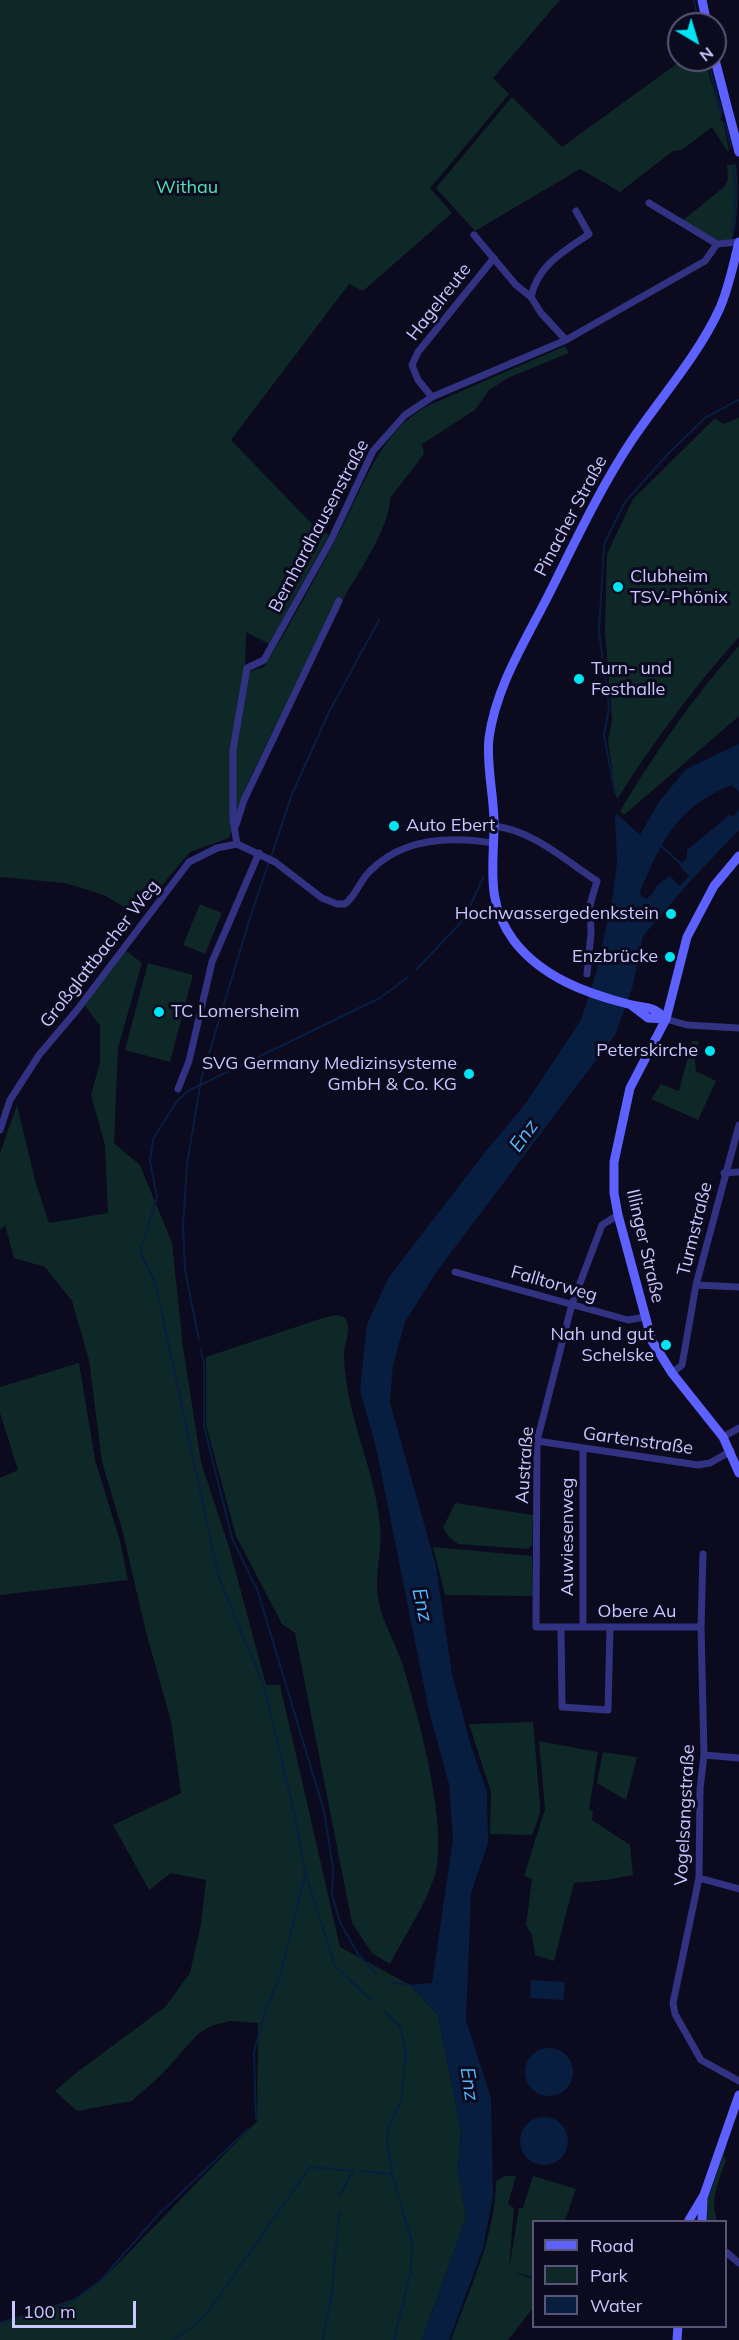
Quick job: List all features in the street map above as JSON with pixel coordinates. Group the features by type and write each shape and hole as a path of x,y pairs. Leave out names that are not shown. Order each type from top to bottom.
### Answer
{"street":[{"path":"718,72 739,152"},
{"path":"649,203 717,244 739,242"},
{"path":"531,297 534,283 548,264 589,234 576,211"},
{"name":"Hagelreute","path":"474,235 516,285 531,297 566,340"},
{"name":"Pinacher Straße","path":"666,1019 652,1007 642,1009 578,988 540,967 526,954 505,927 492,890 494,826 488,753 489,738 493,716 507,676 566,559 621,457 711,325 725,296 739,242"},
{"name":"Bernhardhausenstraße","path":"237,844 234,828 233,750 247,668 264,660 296,605 331,540 373,451 405,415 432,398 566,340 705,261 717,244"},
{"name":"Hagelreute","path":"432,398 418,380 412,365 418,352 494,258"},
{"path":"234,828 244,800 339,601"},
{"path":"494,826 510,827 528,836 597,881 590,905 591,933 587,974"},
{"path":"237,844 275,862 322,898 345,904 367,873 379,861 405,848 444,840 493,843"},
{"name":"Großglattbacher Weg","path":"0,1130 10,1100 39,1055 77,1010 189,862 216,848 237,844"},
{"path":"178,1089 189,1061 212,962 253,866 262,854"},
{"name":"Illinger Straße","path":"739,856 725,870 702,906 681,957 666,1019 630,1088 614,1162 618,1215 645,1317 658,1353 723,1437 739,1473"},
{"path":"666,1019 693,1025 739,1028"},
{"name":"Turmstraße","path":"672,1373 682,1365 696,1285 724,1173 739,1125"},
{"path":"724,1173 739,1172"},
{"name":"Austraße","path":"536,1627 537,1442 572,1304 602,1225 618,1215"},
{"name":"Falltorweg","path":"455,1272 628,1320 645,1317"},
{"path":"696,1285 739,1287"},
{"path":"723,1437 739,1428"},
{"name":"Gartenstraße","path":"537,1442 698,1465 710,1463 730,1451"},
{"name":"Auwiesenweg","path":"583,1448 583,1627"},
{"name":"Vogelsangstraße","path":"703,1554 701,1627 704,1755 700,1789 699,1878 673,2003 675,2014 701,2060 739,2081"},
{"name":"Obere Au","path":"536,1627 701,1627"},
{"path":"561,1627 562,1707 608,1710 610,1627"},
{"path":"704,1755 739,1758"},
{"path":"699,1878 739,1889"},
{"path":"694,2220 739,2095"},
{"path":"727,2254 739,2263"}],"green space":[{"name":"Withau","path":"0,0 560,0 493,78 509,94 430,188 452,213 363,291 349,284 231,440 311,523 329,535 269,644 246,632 245,673 264,667 294,617 375,461 397,430 427,406 565,346 569,353 508,378 489,390 475,410 422,444 424,454 390,498 385,522 372,551 342,601 337,599 247,784 229,838 190,852 137,915 104,895 65,883 0,877"},
{"path":"667,71 709,72 722,118 719,120 723,121 729,150 727,151 712,127 682,150 673,151 620,192 580,169 475,231 436,188 512,97 562,147"},
{"path":"736,164 737,204 734,234 731,240 716,240 682,221 724,187 728,179 727,165"},
{"path":"715,418 723,424 739,418 739,637 675,715 618,798 608,741 612,719 605,631 607,554 633,499"},
{"path":"739,646 739,716 624,815 620,811 661,747 690,705"},
{"path":"200,904 222,913 205,954 183,945"},
{"path":"125,950 142,963 118,1048 114,1143 140,1165 172,1243 183,1347 201,1462 229,1547 266,1685 280,1685 340,1947 410,1985 438,2015 461,2129 458,2168 466,2217 422,2340 0,2340 0,2322 78,2298 110,2272 257,2121 258,2023 230,2021 211,2026 198,2034 161,2075 132,2101 77,2111 55,2091 165,2007 190,1973 201,1924 206,1880 171,1873 149,1890 113,1825 181,1793 171,1721 146,1632 122,1529 102,1462 89,1360 72,1301 45,1267 14,1258 5,1225 0,1230 0,1153 17,1105 35,1180 49,1223 108,1213 105,1145 91,1095 100,1062 100,1026 84,1004"},
{"name":"TC Lomersheim","path":"148,963 193,975 170,1062 125,1050"},
{"path":"692,1041 699,1041 695,1061 696,1071 716,1081 698,1120 651,1099 661,1084 679,1091"},
{"path":"337,1315 343,1316 348,1325 344,1353 346,1381 378,1508 380,1546 377,1592 379,1603 403,1666 416,1712 430,1771 438,1829 438,1854 431,1887 390,1964 372,1953 352,1923 295,1633 282,1624 236,1536 206,1425 206,1357"},
{"path":"79,1363 95,1460 120,1541 128,1580 0,1595 0,1478 18,1470 0,1413 0,1387"},
{"path":"455,1503 533,1515 532,1545 528,1549 458,1544 443,1528"},
{"path":"433,1547 532,1556 533,1596 445,1595"},
{"path":"533,1722 540,1813 532,1835 490,1834 491,1792 469,1724"},
{"path":"539,1741 598,1752 589,1810 593,1811 592,1820 630,1845 633,1875 574,1883 554,1961 535,1955 532,1935 526,1925 532,1879 524,1876 545,1809"},
{"path":"603,1752 637,1757 626,1800 597,1783"},
{"path":"728,2141 724,2156 726,2160 718,2182 714,2206 718,2220 708,2220 705,2208"},
{"path":"505,2176 516,2176 508,2204 514,2208 509,2270 519,2208 523,2208 533,2176 576,2189 565,2220 532,2220 532,2277 514,2272 532,2279 532,2309 508,2340 451,2340 486,2242 495,2202 496,2181"}],"water":[{"name":"Enz","path":"739,744 739,792 732,785 698,803 685,815 664,841 640,892 641,896 647,899 656,886 670,876 680,886 689,876 679,865 687,858 687,850 727,815 734,816 739,809 739,830 694,877 643,936 632,989 615,1035 437,1271 405,1322 393,1365 390,1403 436,1566 452,1674 471,1746 487,1792 488,1843 471,1893 466,2020 491,2098 493,2196 483,2248 449,2340 422,2340 466,2217 458,2168 461,2129 438,2015 410,1985 432,1983 453,1839 449,1784 429,1711 376,1447 360,1391 367,1324 389,1277 526,1103 581,1020 596,973 613,895 617,862 615,816 617,814 640,835 659,802 686,769"},
{"path":"531,1980 565,1982 563,2000 530,1998"},
{"path":"549,2048 566,2055 573,2072 566,2089 549,2096 532,2089 525,2072 532,2055"},
{"path":"544,2117 561,2124 568,2141 561,2158 544,2165 527,2158 520,2141 527,2124"}],"waterway":[{"path":"694,0 696,11"},
{"path":"711,72 722,114"},
{"path":"725,123 731,147"},
{"path":"733,165 736,189 733,233"},
{"path":"615,793 604,735 609,708 599,631 604,544 625,502 669,453 706,417 739,400"},
{"path":"271,857 292,794 330,710 379,620"},
{"path":"659,844 681,864"},
{"path":"199,1340 185,1270 183,1225 187,1164 201,1080 269,862"},
{"path":"417,969 464,919 483,878"},
{"path":"372,2001 335,1966 305,1872 295,1816 264,1686 219,1578 155,1282 140,1252 157,1197 150,1161 153,1139 177,1101 188,1091 380,998 408,977"},
{"path":"201,1349 204,1364 204,1426 232,1538 258,1592 324,1811 333,1869 332,1895 340,1922 358,1954 376,1974"},
{"path":"256,2119 254,2052 265,2012 280,1977 305,1874"},
{"path":"392,1983 410,1985"},
{"path":"384,2011 400,2026 406,2053 401,2101 390,2124 387,2137 392,2174 412,2242 411,2271 394,2340"},
{"path":"0,2323 70,2303 101,2280 158,2215 248,2129"},
{"path":"173,2340 195,2325 210,2309 310,2167 353,2171 340,2196"},
{"path":"360,2171 392,2174"},
{"path":"323,2340 332,2292 339,2213"}],"place":[{"name":"Clubheim TSV-Phönix","path":"618,587"},
{"name":"Turn- und Festhalle","path":"579,679"},
{"name":"Auto Ebert","path":"394,826"},
{"name":"Hochwassergedenkstein","path":"671,914"},
{"name":"Enzbrücke","path":"670,957"},
{"name":"TC Lomersheim","path":"159,1012"},
{"name":"Peterskirche","path":"710,1051"},
{"name":"SVG Germany Medizinsysteme GmbH & Co. KG","path":"469,1074"},
{"name":"Nah und gut Schelske","path":"666,1345"}]}
